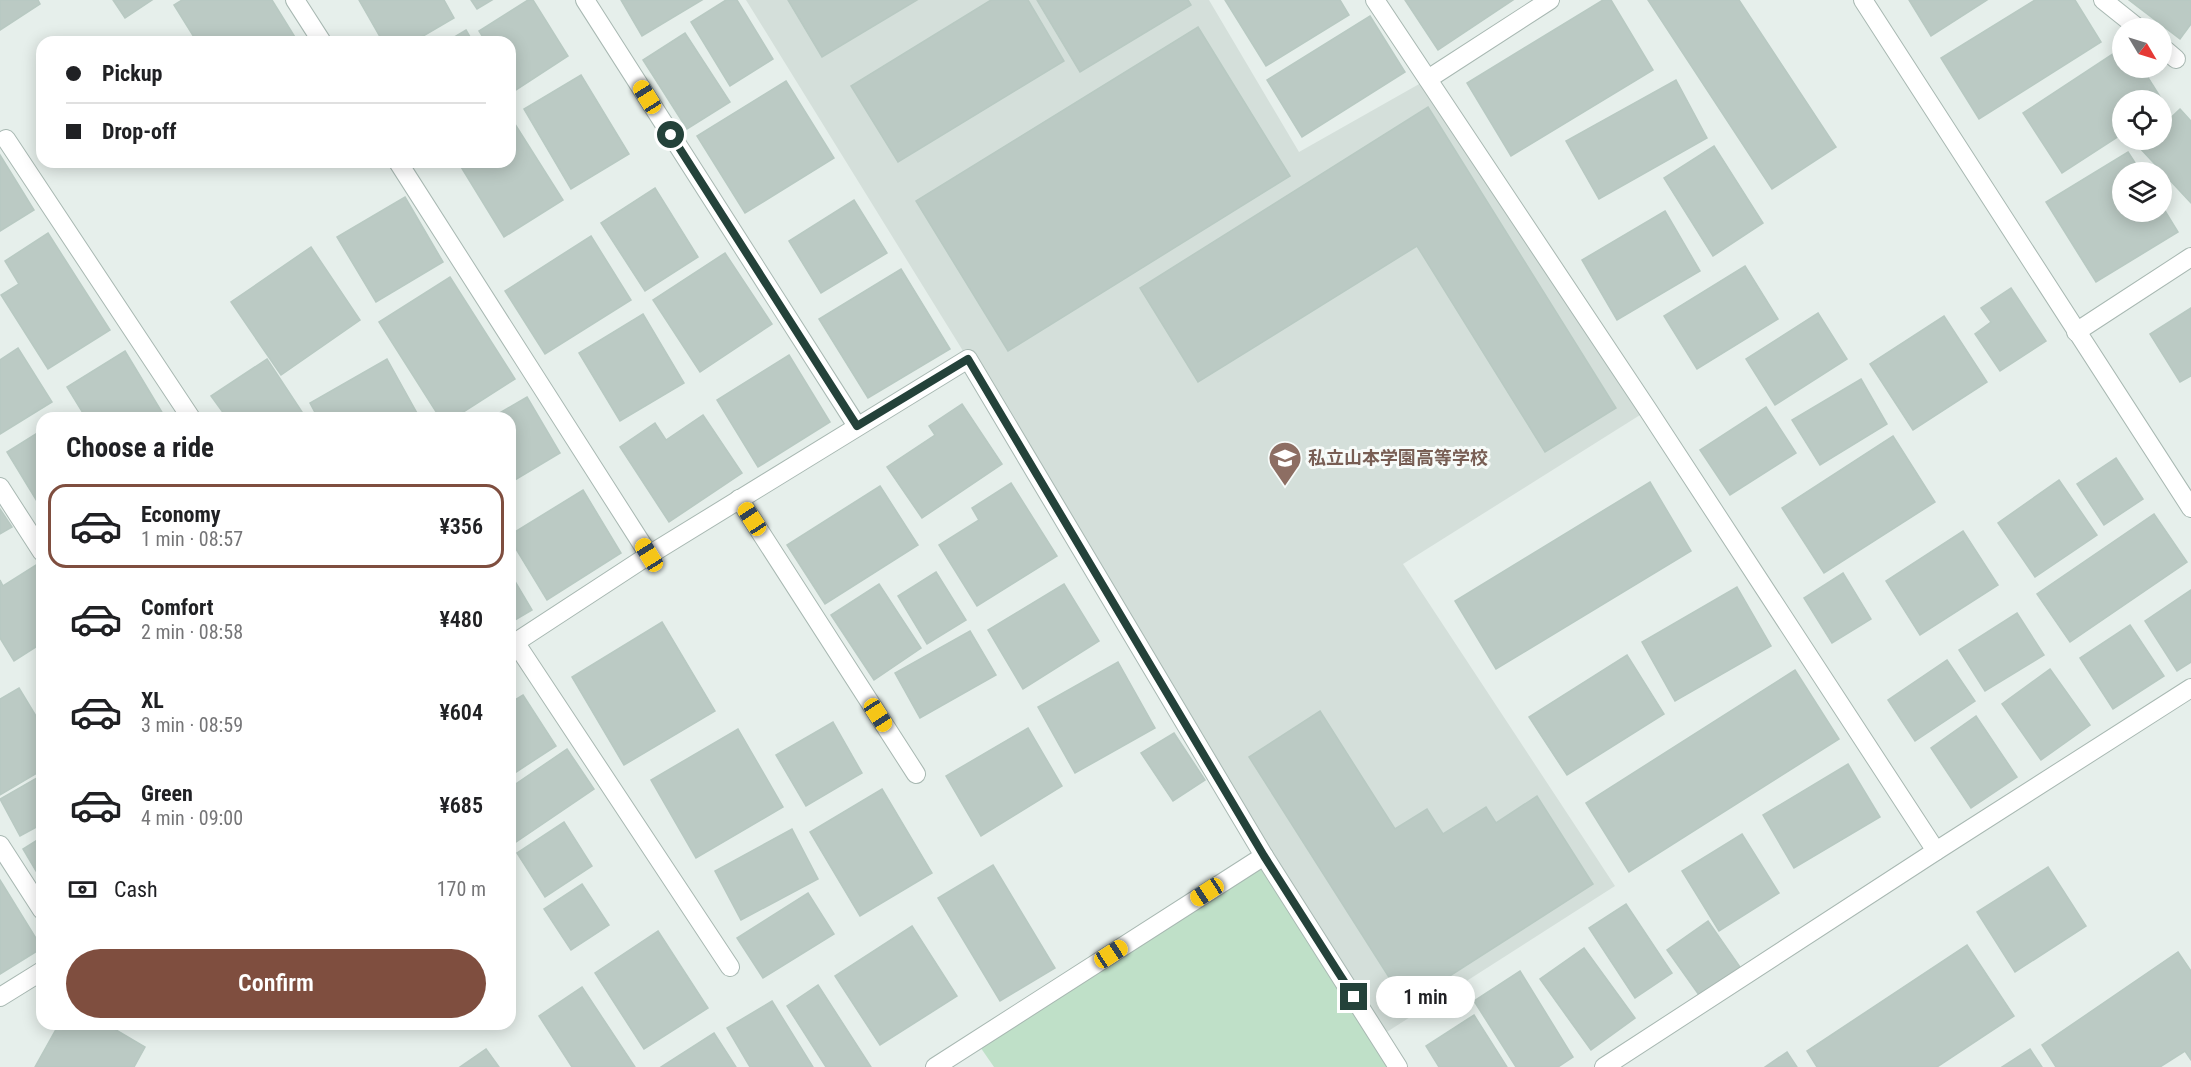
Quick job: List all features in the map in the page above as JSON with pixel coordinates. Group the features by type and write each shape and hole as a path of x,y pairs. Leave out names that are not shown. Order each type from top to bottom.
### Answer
{"street":[{"path":"295,0 318,36"},
{"path":"585,0 857,426"},
{"path":"1375,0 1648,410 1936,851"},
{"path":"1428,79 1550,0"},
{"path":"1863,0 2191,508"},
{"path":"2103,0 2126,18"},
{"path":"2172,56 2176,59"},
{"path":"6,139 187,412"},
{"path":"402,168 649,555"},
{"path":"2076,332 2191,257"},
{"path":"516,642 649,555 968,359 1264,856 1398,1067"},
{"path":"0,487 36,543"},
{"path":"739,499 916,774"},
{"path":"516,648 730,967"},
{"path":"1604,1067 2191,688"},
{"path":"0,845 36,901"},
{"path":"935,1067 1264,856"},
{"path":"0,997 36,975"}],"shaded area":[{"name":"私立山本学園高等学校","path":"746,0 1209,0 1299,152 1428,79 1648,410 1403,564 1615,886 1379,1037 968,359"}],"green space":[{"path":"1264,856 1398,1067 994,1067 976,1041"}],"building":[{"path":"0,0 38,0 40,4 0,30"},
{"path":"113,0 152,0 125,18"},
{"path":"182,0 272,0 294,36 193,36 174,5"},
{"path":"359,0 444,0 454,18 423,36 380,36"},
{"path":"471,0 492,0 477,9"},
{"path":"528,0 533,0 568,56 516,90 516,36 482,36 479,31"},
{"path":"621,0 702,0 642,36"},
{"path":"726,0 737,0 773,59 730,86 691,22"},
{"path":"788,0 917,0 822,57"},
{"path":"991,0 1028,0 1064,61 898,162 851,86"},
{"path":"1037,0 1188,0 1191,5 1080,72"},
{"path":"1225,0 1340,0 1349,15 1266,66"},
{"path":"1405,0 1513,0 1438,50"},
{"path":"1603,0 1611,0 1653,70 1511,156 1467,83"},
{"path":"1648,0 1739,0 1836,147 1772,189"},
{"path":"1909,0 1987,0 1931,36"},
{"path":"2035,0 2075,0 2101,42 1979,119 1941,58"},
{"path":"2129,0 2191,0 2191,24 2180,39 2172,33 2172,18 2153,18"},
{"path":"1370,16 1405,72 1302,137 1267,80"},
{"path":"1198,27 1290,176 1008,351 916,201"},
{"path":"466,30 470,36 456,36"},
{"path":"685,33 730,102 687,129 643,60"},
{"path":"2112,55 2112,78 2148,78 2156,90 2112,90 2112,140 2062,173 2023,113"},
{"path":"581,75 629,154 571,189 524,109"},
{"path":"1676,80 1707,138 1599,199 1566,141"},
{"path":"786,81 834,158 745,213 697,136"},
{"path":"1428,107 1616,408 1545,452 1417,246 1198,382 1140,288"},
{"path":"2180,109 2191,121 2191,203 2172,183 2172,162 2153,162 2142,150 2172,150 2172,117"},
{"path":"516,126 563,200 504,237 462,168 516,168"},
{"path":"1714,146 1763,223 1713,256 1664,178"},
{"path":"2128,152 2134,162 2112,162 2112,222 2172,222 2178,232 2096,282 2046,202"},
{"path":"0,155 34,210 0,231"},
{"path":"655,188 698,257 645,291 601,223"},
{"path":"405,197 443,262 376,302 337,237"},
{"path":"854,200 887,253 821,293 789,241"},
{"path":"1665,211 1700,271 1617,320 1582,260"},
{"path":"48,233 110,330 48,369 1,295 19,284 5,261"},
{"path":"591,236 631,300 545,354 505,291"},
{"path":"311,247 360,320 281,375 231,302"},
{"path":"725,253 772,324 700,372 653,300"},
{"path":"1745,266 1778,319 1697,369 1664,316"},
{"path":"901,269 950,349 868,398 819,319"},
{"path":"450,277 515,379 463,412 436,412 379,322"},
{"path":"2011,288 2046,341 2000,371 1975,334 1991,322 1981,308"},
{"path":"2191,308 2191,376 2180,382 2150,334"},
{"path":"1818,313 1847,359 1775,405 1746,359"},
{"path":"643,314 684,383 620,421 579,353"},
{"path":"1944,316 1987,382 1913,430 1870,364"},
{"path":"18,348 52,402 0,434 0,360"},
{"path":"125,351 162,412 82,412 67,387"},
{"path":"789,355 830,422 758,467 717,400"},
{"path":"267,359 302,412 223,412 211,396"},
{"path":"387,359 416,412 315,412 310,403"},
{"path":"1861,379 1887,424 1820,465 1792,420"},
{"path":"527,397 560,453 516,479 516,412 501,412"},
{"path":"962,404 1002,464 922,518 887,467 935,435 929,426"},
{"path":"1766,407 1796,453 1730,495 1700,450"},
{"path":"703,415 742,473 669,522 620,447 655,423 666,440"},
{"path":"36,434 36,500 7,452"},
{"path":"1893,436 1935,502 1824,573 1782,508"},
{"path":"2116,458 2143,499 2104,525 2077,484"},
{"path":"2059,480 2097,535 2035,577 1998,523"},
{"path":"1650,482 1691,551 1496,669 1455,601"},
{"path":"1011,483 1057,556 977,606 939,545 979,520 972,508"},
{"path":"880,486 918,545 825,604 787,545"},
{"path":"583,490 621,553 547,600 516,549 516,531"},
{"path":"0,509 12,527 0,534"},
{"path":"2154,514 2187,562 2070,642 2037,594"},
{"path":"1963,531 1998,585 1920,635 1886,581"},
{"path":"36,565 36,647 14,661 0,638 0,580 3,586"},
{"path":"936,572 966,620 927,644 898,596"},
{"path":"1843,573 1871,619 1832,643 1804,598"},
{"path":"516,583 532,610 516,619"},
{"path":"879,584 921,648 874,680 831,615"},
{"path":"1064,584 1099,641 1023,689 988,630"},
{"path":"1737,587 1771,646 1675,701 1642,642"},
{"path":"2191,590 2191,662 2177,671 2145,621"},
{"path":"2017,613 2044,655 1985,691 1959,650"},
{"path":"662,622 715,711 624,765 572,677"},
{"path":"2130,625 2164,676 2113,709 2080,658"},
{"path":"970,631 996,675 920,718 895,673"},
{"path":"1627,655 1664,714 1567,775 1529,717"},
{"path":"1947,660 1975,701 1915,741 1888,700"},
{"path":"1118,662 1155,728 1075,773 1038,707"},
{"path":"2050,669 2090,725 2041,760 2002,704"},
{"path":"1795,670 1839,739 1629,872 1586,803"},
{"path":"19,688 36,716 36,774 0,795 0,699"},
{"path":"523,695 556,746 516,772 516,699"},
{"path":"1320,711 1395,829 1427,809 1443,834 1486,807 1496,823 1537,796 1593,884 1406,1004 1249,757"},
{"path":"1976,716 2017,777 1971,808 1931,748"},
{"path":"833,722 862,773 806,806 776,755"},
{"path":"1028,728 1062,786 981,836 946,776"},
{"path":"738,729 783,807 696,858 651,780"},
{"path":"1174,733 1205,780 1173,801 1141,753"},
{"path":"567,749 594,789 516,842 516,784"},
{"path":"1848,764 1880,817 1794,868 1763,815"},
{"path":"36,778 36,827 20,836 0,799"},
{"path":"882,789 932,873 860,916 810,832"},
{"path":"564,822 592,866 545,897 517,853"},
{"path":"792,829 818,879 741,920 715,871"},
{"path":"1742,834 1779,893 1719,931 1682,871"},
{"path":"36,841 36,871 23,849"},
{"path":"993,865 1055,968 1000,1001 938,898"},
{"path":"2048,867 2086,926 2015,972 1977,912"},
{"path":"0,880 36,938 36,952 0,974"},
{"path":"582,884 609,925 571,950 544,909"},
{"path":"808,893 834,934 763,978 737,938"},
{"path":"1626,904 1672,973 1635,998 1589,928"},
{"path":"1708,921 1740,967 1699,995 1667,950"},
{"path":"912,926 957,996 880,1045 835,976"},
{"path":"658,931 708,1008 644,1049 595,973"},
{"path":"1967,945 2014,1016 1937,1067 1817,1067 1807,1051"},
{"path":"1584,948 1635,1018 1591,1050 1540,979"},
{"path":"2178,952 2191,971 2191,1060 2185,1051 2160,1067 2056,1067 2042,1045"},
{"path":"1520,971 1573,1057 1558,1067 1516,1067 1474,1001"},
{"path":"818,985 871,1067 826,1067 787,1006"},
{"path":"582,987 635,1067 572,1067 539,1016"},
{"path":"772,1001 813,1067 750,1067 727,1028"},
{"path":"1474,1015 1507,1067 1439,1067 1426,1046"},
{"path":"56,1030 116,1030 145,1047 134,1067 35,1067"},
{"path":"714,1033 736,1067 661,1067"},
{"path":"486,1049 499,1067 460,1067"},
{"path":"2030,1049 2042,1067 2002,1067"},
{"path":"1787,1052 1797,1067 1765,1067"}],"place":[{"name":"私立山本学園高等学校","path":"1285,487"}],"route":[{"path":"671,135 857,426 968,359 1264,856 1354,997"}]}
